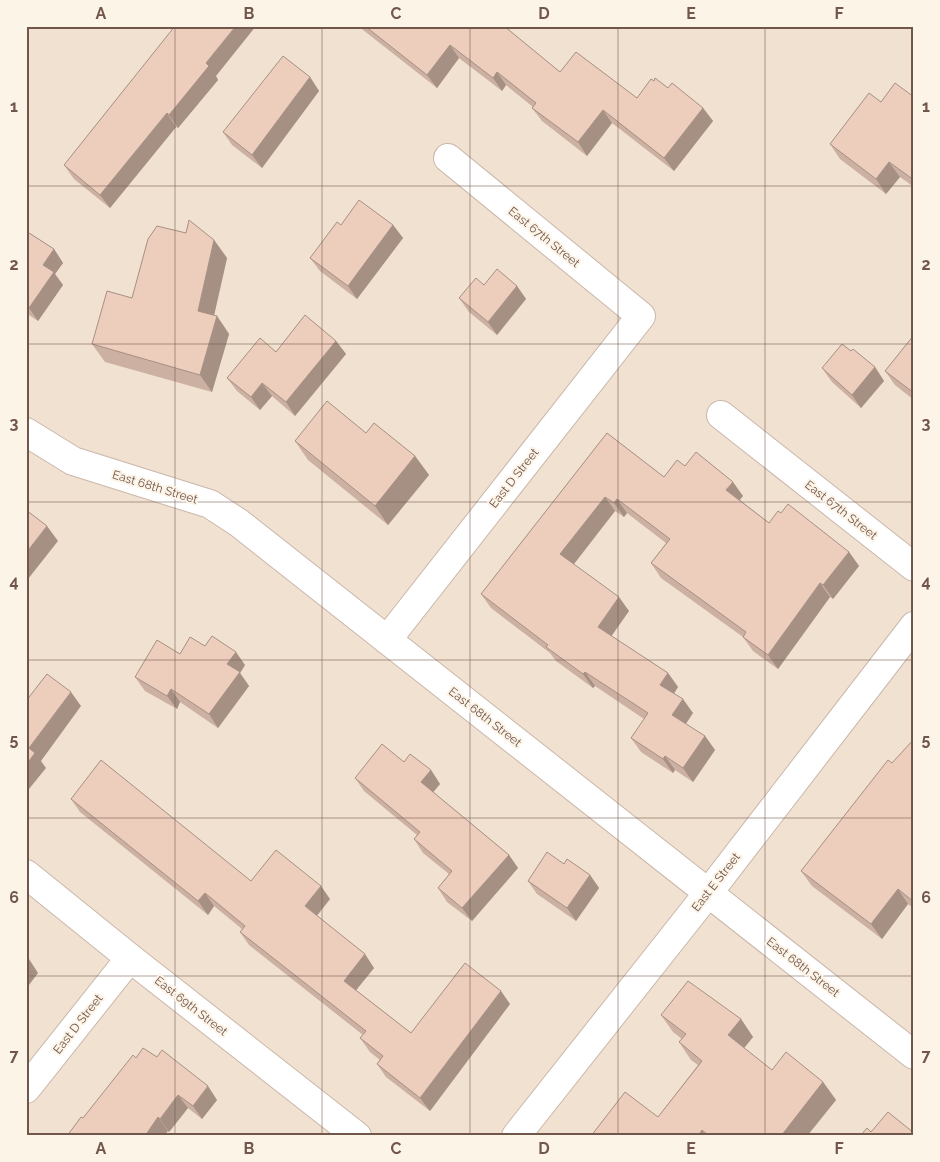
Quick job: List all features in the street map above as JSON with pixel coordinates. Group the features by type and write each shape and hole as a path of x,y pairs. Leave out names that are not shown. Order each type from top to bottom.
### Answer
{"street":[{"name":"East 67th Street","path":"448,158 641,316"},
{"name":"East D Street","path":"387,640 641,316"},
{"name":"East 67th Street","path":"721,415 914,567"},
{"name":"East 68th Street","path":"26,432 73,461 210,504 239,523 914,1055"},
{"name":"East E Street","path":"516,1136 709,892 914,626"},
{"name":"East 69th Street","path":"26,874 357,1136"},
{"name":"East D Street","path":"26,1089 130,958"}],"shaded area":[{"path":"26,26 914,26 914,1136 26,1136"}],"building":[{"path":"175,26 236,26 206,63 209,66 169,115 167,113 100,195 64,165"},
{"path":"365,26 504,26 560,72 576,52 637,98 651,79 654,81 655,78 668,88 672,83 703,108 664,158 603,110 578,142 532,108 536,103 497,72 493,78 450,45 427,75"},
{"path":"283,56 310,77 252,155 223,132"},
{"path":"895,83 914,97 914,180 889,162 876,179 830,144 869,93 881,102"},
{"path":"359,200 393,225 348,286 310,258 337,222 341,225"},
{"path":"189,220 214,240 198,311 217,316 200,375 92,344 107,291 132,298 148,239 157,226 186,233"},
{"path":"26,231 54,249 43,265 54,272 29,308 26,306"},
{"path":"497,269 517,286 488,322 459,298 476,278 484,285"},
{"path":"305,315 336,341 286,402 262,383 251,397 227,378 260,338 276,352"},
{"path":"914,335 914,393 885,371"},
{"path":"842,344 851,351 853,349 875,367 852,395 822,368"},
{"path":"327,401 366,433 374,423 415,456 375,506 295,441"},
{"path":"607,433 664,477 677,460 685,466 696,452 733,482 726,490 769,523 778,511 781,513 788,504 849,552 823,585 820,583 768,655 743,637 746,632 651,563 670,539 617,499 614,503 605,497 560,554 619,597 598,627 668,673 660,685 683,699 672,715 705,736 683,768 665,756 663,759 631,738 648,713 585,672 583,674 546,647 548,645 481,594"},
{"path":"26,510 47,526 26,553"},
{"path":"212,636 236,652 227,664 240,672 209,714 171,689 167,696 135,677 157,640 180,654 190,637 205,646"},
{"path":"47,674 71,692 29,748 35,753 26,765 26,701"},
{"path":"914,739 914,902 898,889 871,924 801,871 888,760 892,763"},
{"path":"382,744 404,762 410,754 431,770 421,782 509,855 462,908 438,888 452,871 414,839 420,832 355,778"},
{"path":"101,760 251,881 276,850 321,886 305,906 365,954 344,981 411,1033 465,963 501,991 420,1098 377,1064 383,1056 360,1038 366,1031 240,932 245,926 205,893 198,901 71,799"},
{"path":"547,852 564,864 567,859 590,875 567,908 528,881"},
{"path":"688,981 741,1019 728,1035 772,1070 786,1052 823,1082 781,1136 709,1136 702,1130 698,1136 591,1136 625,1092 658,1117 702,1061 679,1042 686,1034 661,1015"},
{"path":"143,1048 157,1057 162,1050 208,1086 193,1106 178,1095 160,1119 158,1117 145,1136 67,1136 133,1055 136,1058"},
{"path":"888,1112 914,1133 914,1136 860,1136 867,1128 871,1132"}]}
